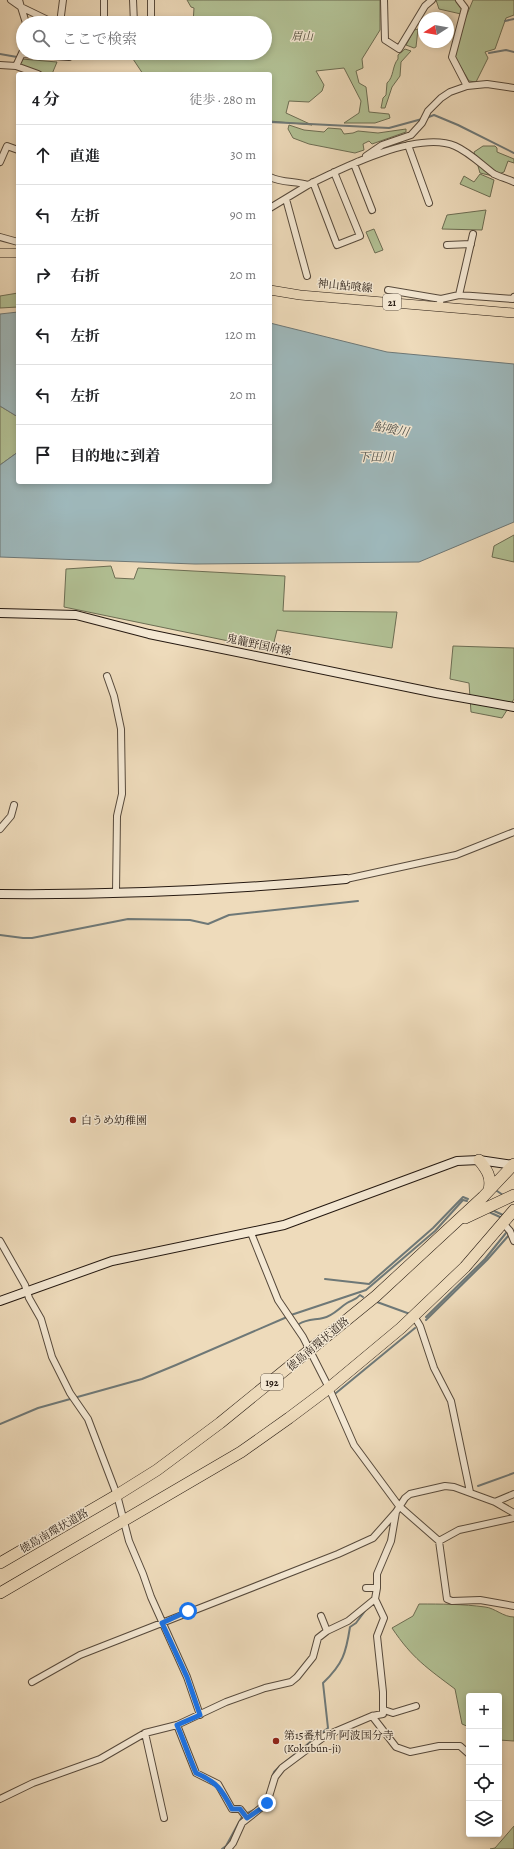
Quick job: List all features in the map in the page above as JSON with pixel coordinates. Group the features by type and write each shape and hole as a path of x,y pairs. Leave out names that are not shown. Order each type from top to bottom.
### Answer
{"highway":[{"path":"479,1160 489,1173 489,1190"},
{"name":"徳島南環状道路","path":"0,1562 117,1495 157,1470 220,1423 376,1296 456,1222 514,1164"},
{"path":"456,1222 514,1195"},
{"path":"0,1593 241,1452 329,1388 414,1316 465,1267 514,1210"}],"main road":[{"path":"0,252 16,253"},
{"name":"神山鮎喰線","path":"272,290 300,295 440,302 514,313"}],"street":[{"path":"11,0 21,7 40,16"},
{"path":"19,0 24,16"},
{"path":"61,16 63,0"},
{"path":"104,0 104,16"},
{"path":"133,0 134,16"},
{"path":"151,0 151,16"},
{"path":"384,0 385,40 399,49 425,6 432,0"},
{"path":"459,0 465,8 452,58 467,86"},
{"path":"16,66 19,60"},
{"path":"0,64 16,66 32,72"},
{"path":"354,164 382,145 411,135 422,123 428,111 446,95 467,86 487,84 514,88"},
{"path":"272,207 310,184 334,172 408,145 421,142 438,142 455,146 496,175 514,182"},
{"path":"408,145 429,203"},
{"path":"0,160 7,146 16,149"},
{"path":"354,164 372,210"},
{"path":"310,184 337,245 360,236 334,172"},
{"path":"272,178 284,182 310,184"},
{"path":"286,199 307,276"},
{"path":"459,295 473,234"},
{"path":"0,237 16,241"},
{"path":"447,245 471,244"},
{"path":"388,290 440,302 459,295 513,299 514,296"},
{"name":"鬼籠野国府線","path":"0,613 76,616 150,634 430,692 514,707"},
{"path":"107,676 114,696 121,730 122,794 117,816 116,892"},
{"path":"0,829 11,816 14,805"},
{"path":"0,894 116,892 292,884 346,879 456,855 514,832"},
{"path":"0,1301 27,1290 112,1261 284,1225 457,1161 479,1160 514,1164"},
{"path":"503,1223 510,1231 514,1241"},
{"path":"250,1233 278,1300 303,1337 329,1388 354,1445 399,1506 439,1541 447,1598 452,1601 480,1600 514,1606"},
{"path":"0,1242 27,1290 29,1298 41,1319 52,1357 88,1419 117,1495 123,1521 151,1597 187,1677 200,1715"},
{"path":"414,1316 420,1326 434,1368 451,1401 470,1492"},
{"path":"32,1682 80,1655 162,1623 188,1611 289,1574 366,1541 380,1532 410,1494 422,1490 433,1490 445,1486 454,1487 496,1502 514,1513"},
{"path":"496,1502 514,1494"},
{"path":"0,1800 33,1783 100,1759 145,1733 177,1725 246,1695 264,1688 291,1682 298,1677 313,1656 318,1638 327,1631 348,1621 374,1599 377,1588 377,1574 391,1542 396,1512"},
{"path":"439,1541 459,1530 514,1518"},
{"path":"366,1588 377,1588"},
{"path":"228,1849 233,1843 245,1815 262,1808 267,1803 275,1777 282,1768 325,1736 372,1716 383,1714 384,1710 376,1636 384,1618 374,1599"},
{"path":"321,1616 327,1631"},
{"path":"384,1710 393,1713 416,1706"},
{"path":"372,1716 396,1747 410,1752 439,1746 460,1746 466,1751"},
{"path":"177,1725 196,1773 218,1784 232,1809 236,1808 245,1815"},
{"path":"145,1733 164,1818"}],"green space":[{"name":"眉山","path":"187,0 380,0 380,30 362,59 363,68 356,71 359,83 366,87 369,112 389,114 390,118 375,123 344,123 359,113 361,101 344,68 316,71 324,85 322,91 309,102 289,101 286,113 312,125 272,121 272,72 142,72 134,60 272,60 272,16 193,16 194,8 191,7"},
{"path":"436,0 457,0 463,9 461,14 439,9"},
{"path":"473,0 514,0 514,15 506,18 495,49 485,52 488,58 476,82 469,81 455,57 462,26"},
{"path":"418,29 416,47 414,48 406,45 414,30"},
{"path":"405,49 411,51 401,62 400,76 392,87 385,108 381,108 383,98 386,95 387,83 391,78 398,55"},
{"path":"22,60 57,62 53,72 41,72 20,65"},
{"path":"289,125 304,130 324,132 328,128 341,129 344,134 358,131 378,133 406,129 406,132 372,144 369,141 363,144 364,150 355,153 309,144 293,138 288,129"},
{"path":"483,146 495,146 497,148 497,152 514,159 514,163 508,161 504,172 493,176 480,173 474,152"},
{"path":"480,174 494,180 490,197 460,184 464,176 474,182"},
{"path":"486,210 482,230 442,229 447,215"},
{"path":"374,229 383,250 375,253 366,232"},
{"path":"16,293 16,307 0,308 0,296"},
{"path":"0,406 16,416 16,453 0,465"},
{"path":"514,535 514,562 492,557 494,546"},
{"path":"111,566 115,578 134,579 138,568 285,576 283,611 397,612 392,648 277,630 272,650 64,607 66,569"},
{"path":"453,646 514,648 514,699 502,718 471,712 469,683 450,679"},
{"path":"419,1604 485,1607 506,1616 514,1617 514,1741 502,1740 502,1693 466,1693 466,1726 462,1724 455,1689 413,1655 392,1628 413,1616"},
{"path":"514,1826 514,1849 490,1849 495,1848"}],"water":[{"path":"16,312 16,416 0,406 0,314"},
{"name":"下田川","path":"272,323 387,352 514,364 514,522 419,562 195,564 0,557 0,465 16,453 16,484 272,484"}],"waterway":[{"path":"505,21 514,19"},
{"path":"489,53 506,50 514,52"},
{"path":"0,54 16,57"},
{"path":"426,118 434,115 458,125 514,153"},
{"path":"272,122 389,128 422,119"},
{"path":"0,935 32,938 128,919 190,920 208,924 229,915 358,901"},
{"path":"497,1191 503,1195"},
{"path":"325,1279 369,1284 433,1228 463,1197 468,1199"},
{"path":"291,1315 366,1290 435,1231 463,1200 467,1201"},
{"path":"492,1210 503,1215"},
{"path":"489,1212 500,1217"},
{"path":"426,1317 485,1259 506,1233"},
{"path":"426,1320 487,1260 509,1235"},
{"path":"299,1324 308,1320 327,1317 360,1295 363,1297"},
{"path":"377,1302 410,1314"},
{"path":"0,1424 38,1408 142,1379 287,1317"},
{"path":"336,1393 415,1328"},
{"path":"478,1486 514,1473"},
{"path":"270,1784 274,1772 280,1766 328,1728 323,1683 335,1670 342,1658 347,1644 350,1627 356,1623 365,1611"},
{"path":"222,1849 226,1846 243,1815 254,1810"}],"place":[{"name":"白うめ幼稚園","path":"73,1120"},
{"name":"第15番札所 阿波国分寺 (Kokubun-ji)","path":"276,1741"}],"route":[{"path":"188,1611 162,1623 187,1677 192,1698 200,1715 177,1725 185,1741 187,1753 196,1773 218,1784 232,1809 240,1809 247,1818 267,1803"}],"water label":[{"name":"鮎喰川","path":"391,429"}]}
